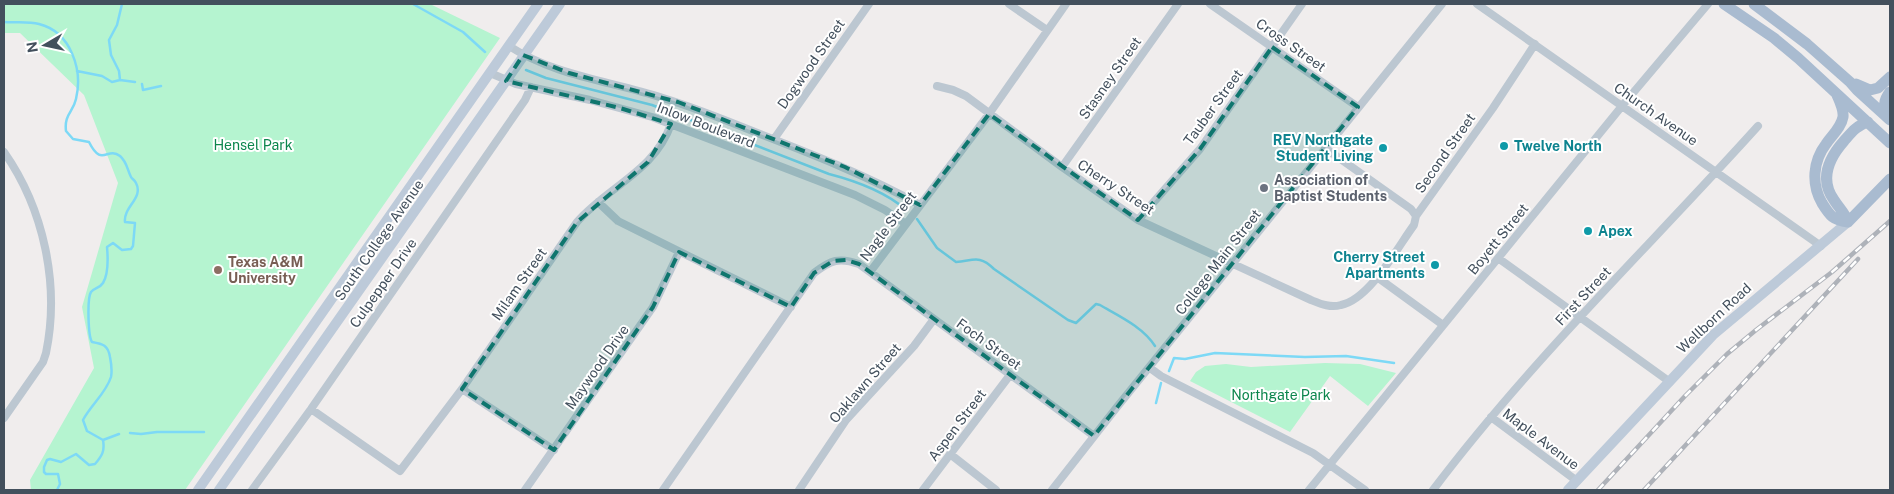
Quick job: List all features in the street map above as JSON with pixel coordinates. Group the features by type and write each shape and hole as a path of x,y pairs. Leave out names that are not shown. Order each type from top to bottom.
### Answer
{"main road":[{"name":"South College Avenue","path":"198,490 538,4"},
{"name":"South College Avenue","path":"219,490 560,4"},
{"path":"1724,4 1774,38 1890,143"},
{"path":"1754,4 1806,44 1890,120"},
{"path":"1850,82 1870,90 1878,88 1890,77"},
{"path":"1835,92 1843,112 1842,121 1819,155 1815,184 1820,199 1836,221 1848,222 1829,190 1826,179 1827,169 1832,155 1838,147 1857,127 1868,122"},
{"path":"1890,92 1886,98 1884,108 1890,120"},
{"name":"Wellborn Road","path":"1568,490 1700,348 1728,321 1848,222 1890,179"},
{"path":"348,275 364,285"}],"street":[{"name":"Dogwood Street","path":"774,139 869,4"},
{"path":"1009,4 1047,30"},
{"name":"Nagle Street","path":"663,490 814,273 833,261 846,260 859,264 870,272 989,114 1066,4"},
{"name":"Stasney Street","path":"1062,167 1178,4"},
{"name":"Cross Street","path":"1210,4 1358,107"},
{"name":"Tauber Street","path":"1138,220 1200,149 1302,4"},
{"name":"College Main Street","path":"1052,490 1442,4"},
{"name":"Church Avenue","path":"1477,4 1821,246"},
{"name":"Boyett Street","path":"1309,490 1622,106 1708,4"},
{"name":"Second Street","path":"1377,277 1414,225 1416,216 1493,108 1535,44"},
{"name":"Inlow Boulevard","path":"509,46 524,55 568,73 678,102 859,173 920,204"},
{"name":"Inlow Boulevard","path":"490,73 506,81 620,108 671,124 855,195 885,210 906,224"},
{"name":"Cherry Street","path":"937,86 966,96 1138,220 1311,300 1331,306 1351,302 1359,297 1377,277"},
{"name":"Culpepper Drive","path":"252,490 311,409 525,100 531,88"},
{"name":"Milam Street","path":"311,409 400,471 462,389 577,222 586,212 648,162 662,144 671,124"},
{"name":"First Street","path":"1434,490 1490,417 1579,317 1758,126"},
{"path":"1325,148 1411,209 1416,216"},
{"path":"4,152 30,200 49,265 51,284 46,353 43,362 4,418"},
{"path":"598,202 618,221 791,307"},
{"name":"Maywood Drive","path":"525,490 653,307 679,252"},
{"path":"1498,258 1670,382"},
{"name":"Foch Street","path":"870,272 1094,436"},
{"path":"1377,277 1443,325"},
{"name":"Oaklawn Street","path":"799,490 846,420 914,346 934,319"},
{"path":"1150,368 1161,376 1314,453 1365,490"},
{"name":"Aspen Street","path":"923,490 1010,375"},
{"path":"462,389 554,450"},
{"name":"Maple Avenue","path":"1490,417 1577,481"},
{"path":"950,454 996,490"}],"highlighted area":[{"path":"1272,47 1358,107 1094,436 859,264 846,260 833,261 814,273 791,307 679,252 653,307 554,450 462,389 577,222 648,162 671,124 620,108 506,81 523,55 569,73 678,102 845,167 920,205 989,114 1138,220 1200,149"}],"green space":[{"name":"Hensel Park","path":"4,4 430,4 500,38 185,490 31,490 30,480 94,368 82,307 118,183 84,95 20,33 4,33"},
{"name":"Northgate Park","path":"1325,363 1360,364 1396,373 1368,406 1330,376 1290,432 1190,381 1196,372 1205,366 1226,364 1251,367"}],"waterway":[{"path":"77,71 102,76 112,82 120,80 119,71 111,55 109,40 117,25 122,4"},
{"path":"413,4 463,32 485,52"},
{"path":"4,22 39,24 50,28 67,44 76,65 78,88 75,104 67,117 66,131 73,139 89,142 98,154 111,153 120,156 126,163 131,177 136,182 138,188 136,198 125,217 125,222 135,223 133,246 131,249 122,250 113,243 107,247 108,265 105,279 102,285 91,292 89,302 89,325 92,342 102,344 108,350 111,362 111,377 106,388 83,420 87,431 103,440 103,450 95,464 89,465 76,454 61,462 47,460 44,472 46,474 58,474 60,484 57,490"},
{"path":"526,70 546,78 652,105 829,174 869,187 905,209"},
{"path":"120,80 135,82"},
{"path":"142,84 143,90 161,86"},
{"path":"917,219 937,248 956,262 984,261 1068,320 1076,323 1096,304 1100,305 1144,333 1155,346"},
{"path":"1169,371 1174,358 1185,359 1215,353 1305,357 1346,356 1394,363"},
{"path":"1156,403 1161,383"},
{"path":"130,433 204,432"},
{"path":"103,440 119,434"}],"railway":[{"path":"1598,490 1685,396 1727,354 1832,272 1890,221"},
{"path":"1644,490 1858,259"}],"place":[{"name":"Twelve North","path":"1504,146"},
{"name":"REV Northgate Student Living","path":"1383,148"},
{"name":"Association of Baptist Students","path":"1264,188"},
{"name":"Apex","path":"1588,231"},
{"name":"Cherry Street Apartments","path":"1435,265"},
{"name":"Texas A&M University","path":"218,270"}]}
